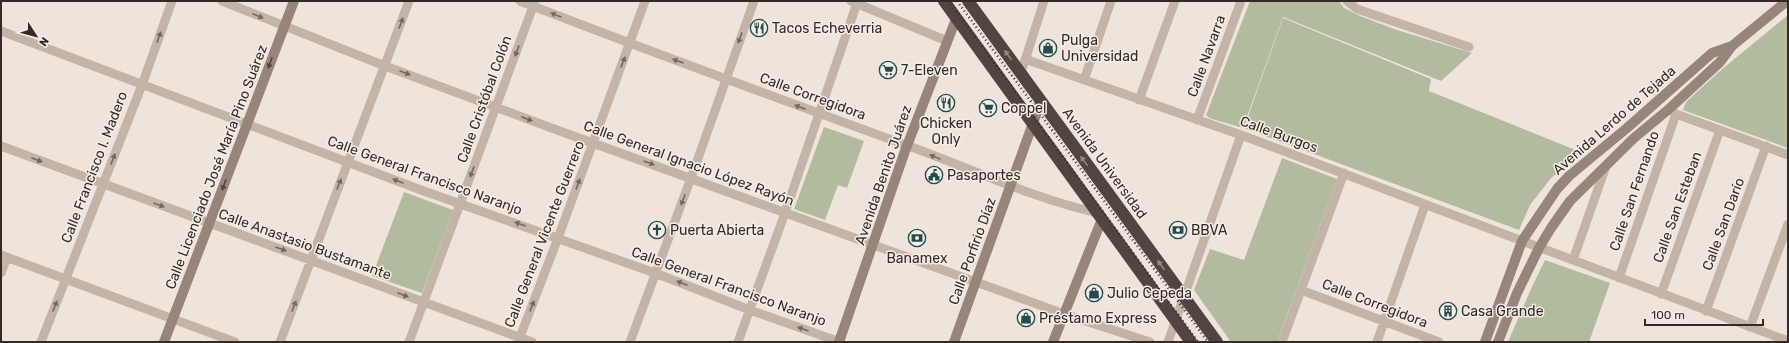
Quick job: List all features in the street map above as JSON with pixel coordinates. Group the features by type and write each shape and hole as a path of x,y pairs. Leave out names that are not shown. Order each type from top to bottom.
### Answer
{"highway":[{"path":"944,1 1191,342"},
{"name":"Avenida Universidad","path":"968,1 1217,342"}],"street":[{"name":"Calle Francisco I. Madero","path":"41,342 142,85 172,1"},
{"name":"Calle Licenciado José María Pino Suárez","path":"164,342 294,1"},
{"path":"280,342 386,66 409,1"},
{"name":"Calle Corregidora","path":"520,1 534,4 629,44 726,78 907,146 1010,187 1100,216"},
{"name":"Calle General Vicente Guerrero","path":"519,340 645,1"},
{"path":"630,342 691,178 754,1"},
{"path":"1021,73 1044,1"},
{"path":"1084,80 1111,1"},
{"path":"1139,100 1175,1"},
{"name":"Calle Navarra","path":"1197,120 1241,1"},
{"path":"1346,1 1357,10 1470,47"},
{"name":"Avenida Lerdo de Tejada","path":"1498,342 1517,293 1539,248 1570,201 1634,138 1673,112 1720,62 1732,46 1786,1"},
{"name":"Calle General Ignacio López Rayón","path":"228,2 284,26 386,66 593,143 873,246 1064,314 1150,342"},
{"path":"738,342 820,114 854,2 947,40"},
{"name":"Calle Cristóbal Colón","path":"409,342 534,4"},
{"name":"Avenida Benito Juárez","path":"839,342 907,146 956,19"},
{"name":"Calle General Francisco Naranjo","path":"1,31 246,125 655,273 750,310 839,342"},
{"name":"Avenida Lerdo de Tejada","path":"1485,342 1522,241 1557,189 1569,176 1627,128 1712,53 1732,46"},
{"name":"Calle Burgos","path":"1025,59 1344,173 1788,341"},
{"name":"Calle Porfirio Díaz","path":"954,342 1041,101"},
{"path":"1673,112 1788,155"},
{"name":"Calle San Fernando","path":"1619,278 1673,112"},
{"name":"Calle San Esteban","path":"1661,294 1720,130"},
{"path":"1168,342 1241,135"},
{"name":"Calle Anastasio Bustamante","path":"1,146 103,185 311,260 519,340 532,342"},
{"name":"Calle San Darío","path":"1706,310 1766,146"},
{"path":"1573,260 1606,166"},
{"path":"1282,342 1344,173"},
{"path":"1377,342 1425,204"},
{"path":"1053,342 1100,216"},
{"path":"1750,327 1788,224"},
{"path":"1,273 4,256 235,342"},
{"name":"Calle Corregidora","path":"1301,290 1439,342"}],"green space":[{"path":"1250,1 1339,1 1344,8 1360,16 1397,30 1472,53 1441,81 1283,17 1243,128 1209,118 1206,115"},
{"path":"1788,15 1788,148 1683,110 1686,102 1721,70"},
{"path":"1283,18 1431,79 1429,91 1583,153 1551,178 1530,205 1519,230 1244,128"},
{"path":"824,127 864,141 847,188 838,185 825,220 794,209"},
{"path":"1282,158 1337,179 1277,342 1231,342 1194,290 1210,249 1244,260"},
{"path":"404,192 453,210 422,293 372,276"},
{"path":"1545,260 1610,283 1589,342 1508,342"}],"railway":[{"path":"949,1 1198,342"},
{"path":"957,1 1208,342"}],"place":[{"name":"Tacos Echeverria","path":"759,28"},
{"name":"Pulga Universidad","path":"1048,48"},
{"name":"7-Eleven","path":"888,70"},
{"name":"Chicken Only","path":"946,103"},
{"name":"Coppel","path":"988,108"},
{"name":"Pasaportes","path":"934,175"},
{"name":"Puerta Abierta","path":"657,230"},
{"name":"BBVA","path":"1178,230"},
{"name":"Banamex","path":"917,238"},
{"name":"Julio Cepeda","path":"1094,293"},
{"name":"Casa Grande","path":"1448,311"},
{"name":"Préstamo Express","path":"1026,318"}]}
